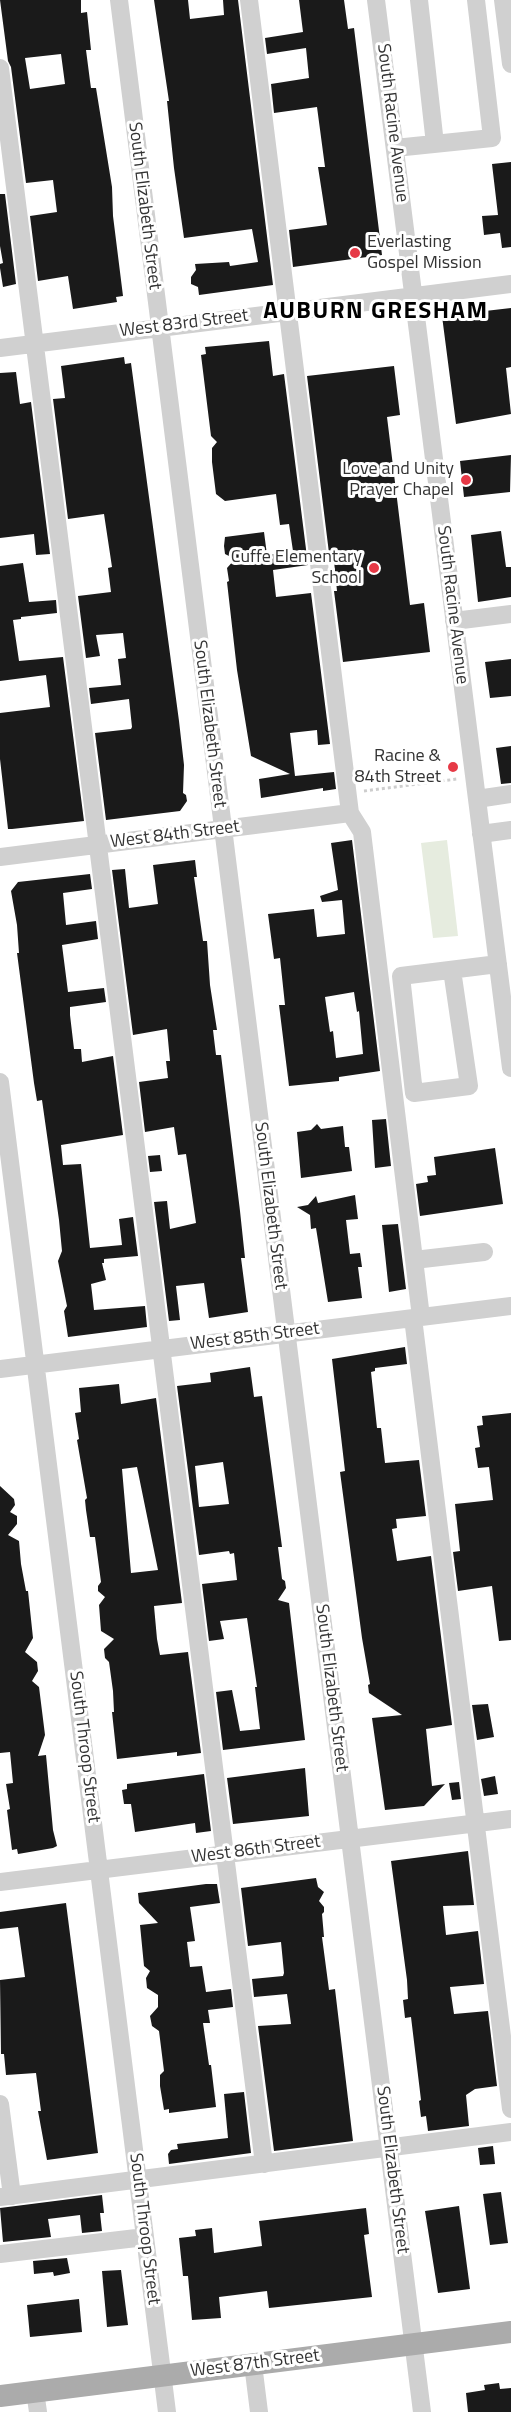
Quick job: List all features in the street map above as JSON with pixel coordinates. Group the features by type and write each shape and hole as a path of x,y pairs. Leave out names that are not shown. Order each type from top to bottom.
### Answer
{"main road":[{"name":"West 87th Street","path":"0,2396 36,2402 162,2375 511,2332"}],"street":[{"name":"South Elizabeth Street","path":"119,0 422,2412"},
{"path":"249,0 350,813 362,832 414,1260 417,1318 511,2109"},
{"name":"South Racine Avenue","path":"376,0 481,834 503,974 511,1068"},
{"path":"419,0 435,144"},
{"path":"395,148 492,138 476,0"},
{"path":"503,0 511,64"},
{"path":"0,68 264,2164"},
{"name":"West 83rd Street","path":"0,348 511,284"},
{"path":"454,621 511,614"},
{"path":"477,799 511,794"},
{"name":"West 84th Street","path":"0,857 350,813"},
{"path":"481,834 511,830"},
{"path":"452,970 469,1086 414,1093 401,976 452,970 503,974"},
{"name":"South Throop Street","path":"0,1082 167,2412"},
{"path":"414,1260 484,1252"},
{"name":"West 85th Street","path":"0,1369 511,1306"},
{"name":"West 86th Street","path":"0,1882 511,1819"},
{"path":"0,2104 6,2196 511,2132"},
{"path":"0,2254 145,2237"},
{"path":"253,2364 259,2412"}],"path":[{"path":"354,792 458,779"}],"shaded area":[{"path":"447,840 458,936 433,938 421,843"}],"building":[{"path":"0,0 81,0 81,13 87,12 91,50 86,50 91,88 96,88 112,187 113,216 123,296 116,297 117,302 73,309 68,276 38,281 30,216 57,212 53,180 26,183 11,67 8,61","holes":["61,54 65,84 30,89 25,58"]},
{"path":"154,0 188,0 190,19 224,15 223,0 238,0 273,285 199,295 198,287 191,284 191,277 196,270 195,264 229,262 230,266 258,262 252,229 184,238 174,168 167,101 169,101"},
{"path":"299,0 344,0 348,29 354,28 382,255 293,267 289,230 327,225 318,167 325,167 317,107 274,113 271,84 309,78 306,48 267,54 265,38 303,32"},
{"path":"511,162 511,247 502,248 500,233 484,235 482,216 498,215 492,164"},
{"path":"0,194 5,194 16,284 3,287 0,268 0,264 3,263 0,246"},
{"path":"511,308 511,367 506,368 511,414 456,424 442,316"},
{"path":"269,341 273,376 284,374 308,565 273,570 276,597 311,593 330,744 318,745 317,730 290,733 295,776 334,772 336,789 323,791 323,788 261,798 259,779 290,774 251,756 237,670 227,582 229,581 227,568 235,559 225,554 225,537 264,532 267,555 293,551 289,524 280,525 276,494 225,501 216,494 212,448 217,442 211,436 201,355 206,354 205,347"},
{"path":"124,357 125,364 131,363 179,721 184,765 183,793 187,801 180,811 106,820 95,733 131,729 129,699 91,704 89,688 121,685 118,659 126,658 123,633 96,635 100,656 86,658 78,596 111,592 108,568 112,567 104,514 68,519 53,399 65,398 61,366"},
{"name":"Cuffe Elementary School","path":"394,366 400,415 387,417 410,605 424,603 430,652 343,662 334,591 337,591 334,561 330,561 307,376"},
{"path":"16,372 20,404 31,402 50,554 36,555 34,534 0,538 0,373"},
{"path":"511,455 510,492 464,497 460,461"},
{"path":"501,531 506,567 511,567 511,597 478,602 471,535"},
{"path":"23,563 29,602 56,600 57,613 13,620 19,661 63,657 84,821 8,829 0,759 0,713 50,707 46,675 0,681 0,566"},
{"path":"511,659 511,696 490,698 485,662"},
{"path":"511,746 511,783 501,784 496,748"},
{"path":"352,840 380,1071 339,1077 339,1081 289,1086 279,1005 285,1005 280,958 274,959 268,914 314,909 317,937 345,934 342,900 322,902 320,896 338,890 331,843","holes":["354,992 357,1012 359,1011 363,1054 336,1058 333,1031 330,1032 325,997"]},
{"path":"195,860 197,877 194,877 203,941 207,941 210,985 217,1030 213,1030 216,1055 221,1055 240,1211 245,1258 241,1258 248,1312 209,1318 204,1283 176,1286 180,1320 169,1321 154,1202 167,1201 170,1229 196,1223 186,1154 178,1155 174,1127 145,1132 139,1082 168,1078 166,1061 170,1061 167,1029 133,1035 112,870 125,869 129,908 158,904 153,865"},
{"path":"90,874 92,889 63,893 66,925 96,921 98,939 62,945 68,992 104,988 106,1002 70,1007 74,1049 81,1049 82,1062 113,1056 123,1135 61,1145 63,1165 81,1164 90,1248 122,1245 119,1219 133,1217 138,1256 104,1259 102,1263 106,1280 91,1284 94,1310 145,1306 147,1327 68,1337 64,1311 67,1306 58,1261 62,1251 59,1220 42,1100 37,1101 34,1083 17,953 19,953 17,925 11,891 18,882"},
{"path":"386,1119 391,1166 375,1168 372,1120"},
{"path":"317,1124 321,1129 343,1126 345,1147 349,1147 352,1171 301,1178 297,1132 311,1130"},
{"path":"495,1148 503,1204 420,1216 416,1184 428,1182 427,1176 436,1175 434,1157"},
{"path":"160,1155 162,1171 150,1172 148,1156"},
{"path":"355,1195 358,1219 346,1220 350,1254 360,1253 362,1267 358,1267 362,1298 328,1302 316,1228 311,1229 310,1215 297,1207 308,1205 316,1196 318,1203"},
{"path":"398,1224 406,1289 389,1292 382,1225"},
{"path":"405,1347 407,1364 375,1368 375,1371 371,1372 377,1428 381,1428 385,1463 419,1460 426,1516 396,1519 397,1528 392,1529 397,1561 431,1556 452,1725 426,1729 432,1786 445,1784 424,1806 385,1810 372,1718 402,1715 369,1693 368,1685 370,1684 340,1472 345,1471 332,1359"},
{"path":"250,1367 254,1397 262,1396 282,1547 278,1547 282,1579 285,1581 286,1588 278,1600 289,1603 305,1740 223,1750 216,1692 232,1690 240,1731 260,1729 255,1687 257,1687 247,1618 220,1621 224,1639 209,1641 202,1584 237,1580 234,1553 230,1554 229,1551 199,1555 177,1386 211,1382 210,1373","holes":["223,1462 229,1504 199,1507 195,1466"]},
{"path":"119,1384 121,1404 156,1398 182,1603 154,1606 157,1639 160,1655 188,1652 201,1753 177,1756 177,1752 117,1759 112,1712 114,1712 113,1691 109,1662 105,1658 104,1649 114,1639 101,1631 99,1605 105,1597 98,1591 101,1582 95,1537 90,1537 85,1500 87,1498 77,1440 79,1439 75,1413 81,1412 79,1388","holes":["137,1467 158,1570 131,1573 122,1469"]},
{"path":"511,1413 511,1640 499,1641 492,1586 458,1591 453,1552 460,1551 455,1504 493,1500 489,1467 478,1468 475,1448 480,1447 477,1426 483,1425 482,1416"},
{"path":"0,1486 14,1499 15,1505 10,1512 17,1516 17,1524 8,1535 19,1541 21,1564 26,1591 28,1591 33,1638 25,1652 37,1662 38,1671 32,1681 39,1687 45,1735 38,1756 46,1755 53,1830 57,1846 18,1854 17,1849 12,1850 7,1810 10,1809 6,1784 13,1783 10,1752 0,1753"},
{"path":"488,1704 494,1737 477,1740 472,1705"},
{"path":"305,1768 309,1816 233,1824 227,1778"},
{"path":"204,1774 211,1831 196,1833 195,1823 135,1832 131,1804 124,1804 122,1790 127,1789 127,1784"},
{"path":"495,1776 498,1794 484,1796 481,1779"},
{"path":"459,1782 461,1799 452,1800 449,1783"},
{"path":"468,1851 474,1905 443,1906 446,1935 478,1931 484,1984 450,1987 454,2014 488,2011 497,2086 475,2089 466,2095 469,2126 428,2131 426,2116 421,2117 411,2017 405,2018 403,2000 408,1999 407,1980 391,1861"},
{"path":"316,1878 318,1887 324,1892 319,1901 324,1907 322,1914 324,1937 322,1937 329,1990 335,1989 353,2141 274,2151 258,2026 291,2024 287,1994 254,1997 252,1979 283,1976 281,1942 248,1946 241,1888"},
{"path":"217,1884 220,1903 190,1907 195,1941 187,1942 190,1967 202,1966 206,1992 231,1989 233,2007 208,2010 210,2023 203,2023 216,2107 169,2113 169,2109 164,2110 160,2086 160,2075 164,2071 159,2031 152,2026 150,2016 158,2007 158,1995 147,1988 146,1978 150,1971 144,1966 140,1925 158,1923 139,1903 138,1893"},
{"path":"66,1903 98,2153 47,2160 38,2111 41,2111 36,2073 6,2075 4,2054 1,2054 0,1980 25,1977 18,1927 0,1929 0,1912"},
{"path":"244,2092 251,2153 169,2164 168,2154 171,2150 178,2149 177,2144 228,2138 224,2094"},
{"path":"493,2146 495,2164 480,2165 478,2148"},
{"path":"501,2192 508,2243 490,2245 483,2194"},
{"path":"102,2195 104,2213 100,2213 102,2231 82,2233 80,2215 48,2219 51,2237 3,2242 0,2208"},
{"path":"459,2206 470,2289 438,2293 425,2211"},
{"path":"366,2208 369,2234 364,2235 372,2297 269,2308 267,2291 219,2297 221,2318 192,2320 188,2276 183,2276 179,2238 196,2236 195,2230 212,2228 214,2253 262,2246 259,2221"},
{"path":"67,2258 70,2273 54,2276 53,2272 34,2274 33,2261"},
{"path":"121,2270 128,2325 107,2327 102,2271"},
{"path":"79,2299 82,2332 30,2337 27,2305"},
{"path":"499,2383 500,2389 511,2388 511,2412 468,2412 466,2393 485,2390 484,2385"}],"place":[{"name":"Everlasting Gospel Mission","path":"355,253"},
{"name":"Love and Unity Prayer Chapel","path":"466,480"},
{"name":"Cuffe Elementary School","path":"374,568"},
{"name":"Racine & 84th Street","path":"453,767"}],"district":[{"name":"AUBURN GRESHAM","path":"376,312"}]}
